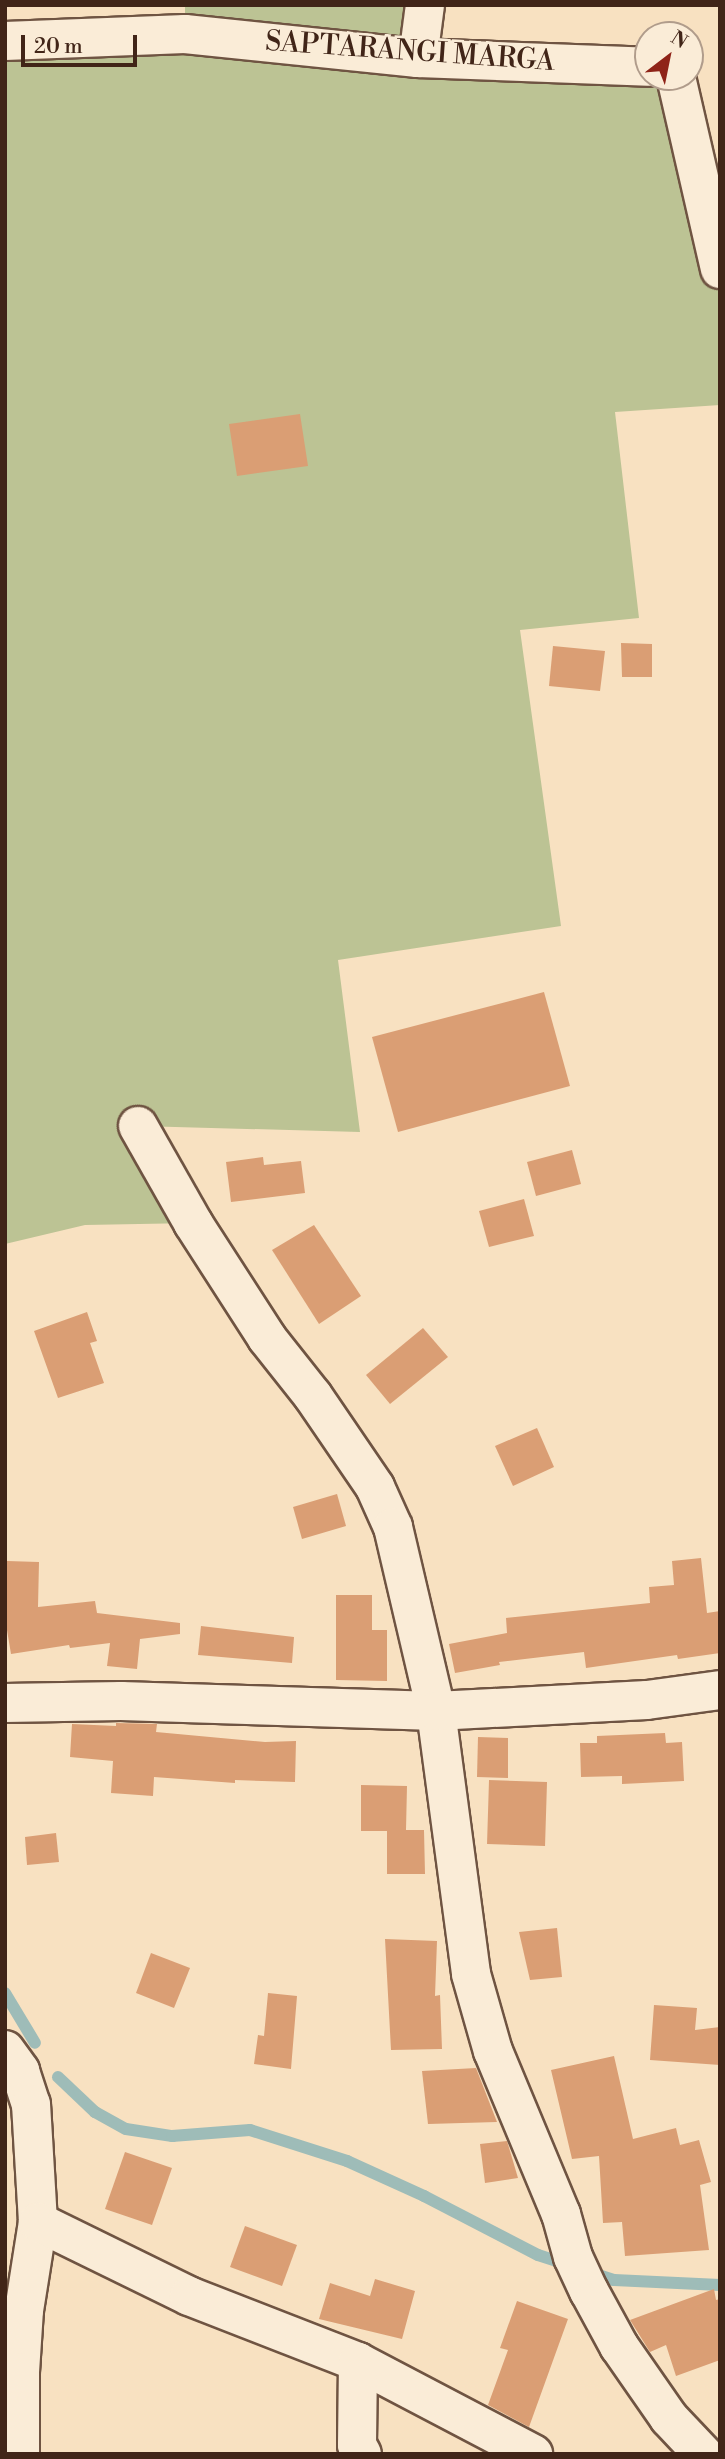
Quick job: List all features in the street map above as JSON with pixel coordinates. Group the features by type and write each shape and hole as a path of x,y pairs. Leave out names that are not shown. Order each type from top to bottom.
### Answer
{"street":[{"path":"418,58 425,5"},
{"name":"SAPTARANGI MARGA","path":"5,41 185,34 418,58 634,66"},
{"path":"679,91 720,269"},
{"path":"138,1126 193,1223 267,1338 313,1396 375,1487 393,1527 436,1711 471,1973 493,2051 561,2214 573,2257 589,2291 619,2346 694,2452"},
{"path":"5,1703 121,1701 436,1711 647,1700 720,1690"},
{"path":"5,2050 20,2071 18,2109 38,2222 24,2310 20,2372 20,2454"},
{"path":"38,2222 189,2296 358,2361 533,2454"},
{"path":"358,2361 357,2445 362,2454"}],"green space":[{"path":"185,5 425,5 418,57 634,74 634,91 679,91 720,280 720,405 615,412 639,618 520,630 561,926 338,960 360,1132 139,1126 193,1223 85,1225 5,1244 5,41 185,34"}],"building":[{"path":"300,414 308,466 237,476 229,424"},
{"path":"621,643 652,644 652,677 622,677"},
{"path":"553,646 605,651 600,691 549,686"},
{"path":"544,992 570,1086 398,1132 372,1037"},
{"path":"572,1150 581,1184 536,1196 527,1162"},
{"path":"263,1157 264,1165 301,1161 305,1193 231,1202 226,1162"},
{"path":"524,1199 534,1236 489,1247 479,1211"},
{"path":"314,1225 361,1296 319,1324 272,1250"},
{"path":"87,1312 97,1341 90,1343 104,1383 58,1398 34,1331"},
{"path":"423,1328 448,1357 390,1404 366,1375"},
{"path":"537,1428 554,1467 513,1486 495,1446"},
{"path":"337,1494 346,1526 302,1539 293,1507"},
{"path":"701,1558 707,1613 720,1611 720,1653 678,1659 677,1655 586,1668 584,1652 499,1662 500,1665 455,1673 449,1644 507,1633 506,1618 650,1603 649,1587 674,1585 672,1561"},
{"path":"7,1561 39,1562 38,1607 95,1601 97,1613 180,1623 180,1634 140,1639 137,1669 107,1666 110,1643 70,1648 69,1645 11,1654 6,1624"},
{"path":"336,1595 372,1595 372,1630 387,1630 387,1681 336,1680"},
{"path":"201,1626 294,1637 292,1663 198,1655"},
{"path":"116,1723 157,1724 156,1732 265,1742 296,1741 295,1782 235,1780 235,1783 154,1777 153,1796 111,1793 113,1761 70,1757 72,1724 116,1726"},
{"path":"665,1733 666,1743 682,1742 684,1781 622,1784 622,1776 581,1777 580,1743 597,1743 597,1736"},
{"path":"478,1737 508,1738 508,1778 477,1777"},
{"path":"489,1780 547,1782 545,1846 487,1844"},
{"path":"361,1785 407,1786 406,1830 424,1830 425,1874 387,1874 387,1831 361,1831"},
{"path":"56,1833 59,1862 27,1865 25,1837"},
{"path":"557,1928 562,1977 530,1980 519,1932"},
{"path":"385,1939 437,1941 435,1996 440,1995 442,2049 391,2050"},
{"path":"151,1953 190,1968 174,2008 136,1993"},
{"path":"268,1993 297,1996 291,2069 254,2064 258,2035 264,2036"},
{"path":"654,2005 697,2008 695,2030 720,2027 720,2065 650,2060"},
{"path":"614,2056 633,2139 676,2128 680,2145 699,2140 711,2182 700,2185 709,2250 625,2256 622,2222 603,2223 599,2156 572,2159 551,2070"},
{"path":"476,2068 497,2122 428,2124 422,2071"},
{"path":"507,2141 518,2178 485,2183 480,2144"},
{"path":"125,2152 172,2168 152,2225 105,2209"},
{"path":"245,2226 297,2245 282,2286 230,2267"},
{"path":"375,2279 415,2291 402,2339 319,2319 330,2283 370,2296"},
{"path":"714,2289 716,2300 720,2299 720,2360 676,2376 666,2345 650,2352 630,2320"},
{"path":"517,2301 568,2319 529,2427 488,2405 508,2350 500,2348"}],"waterway":[{"path":"5,1993 35,2043"},
{"path":"58,2077 95,2112 126,2129 172,2136 250,2130 347,2161 424,2196 538,2255 568,2265"},
{"path":"589,2272 614,2280 720,2285"}]}
